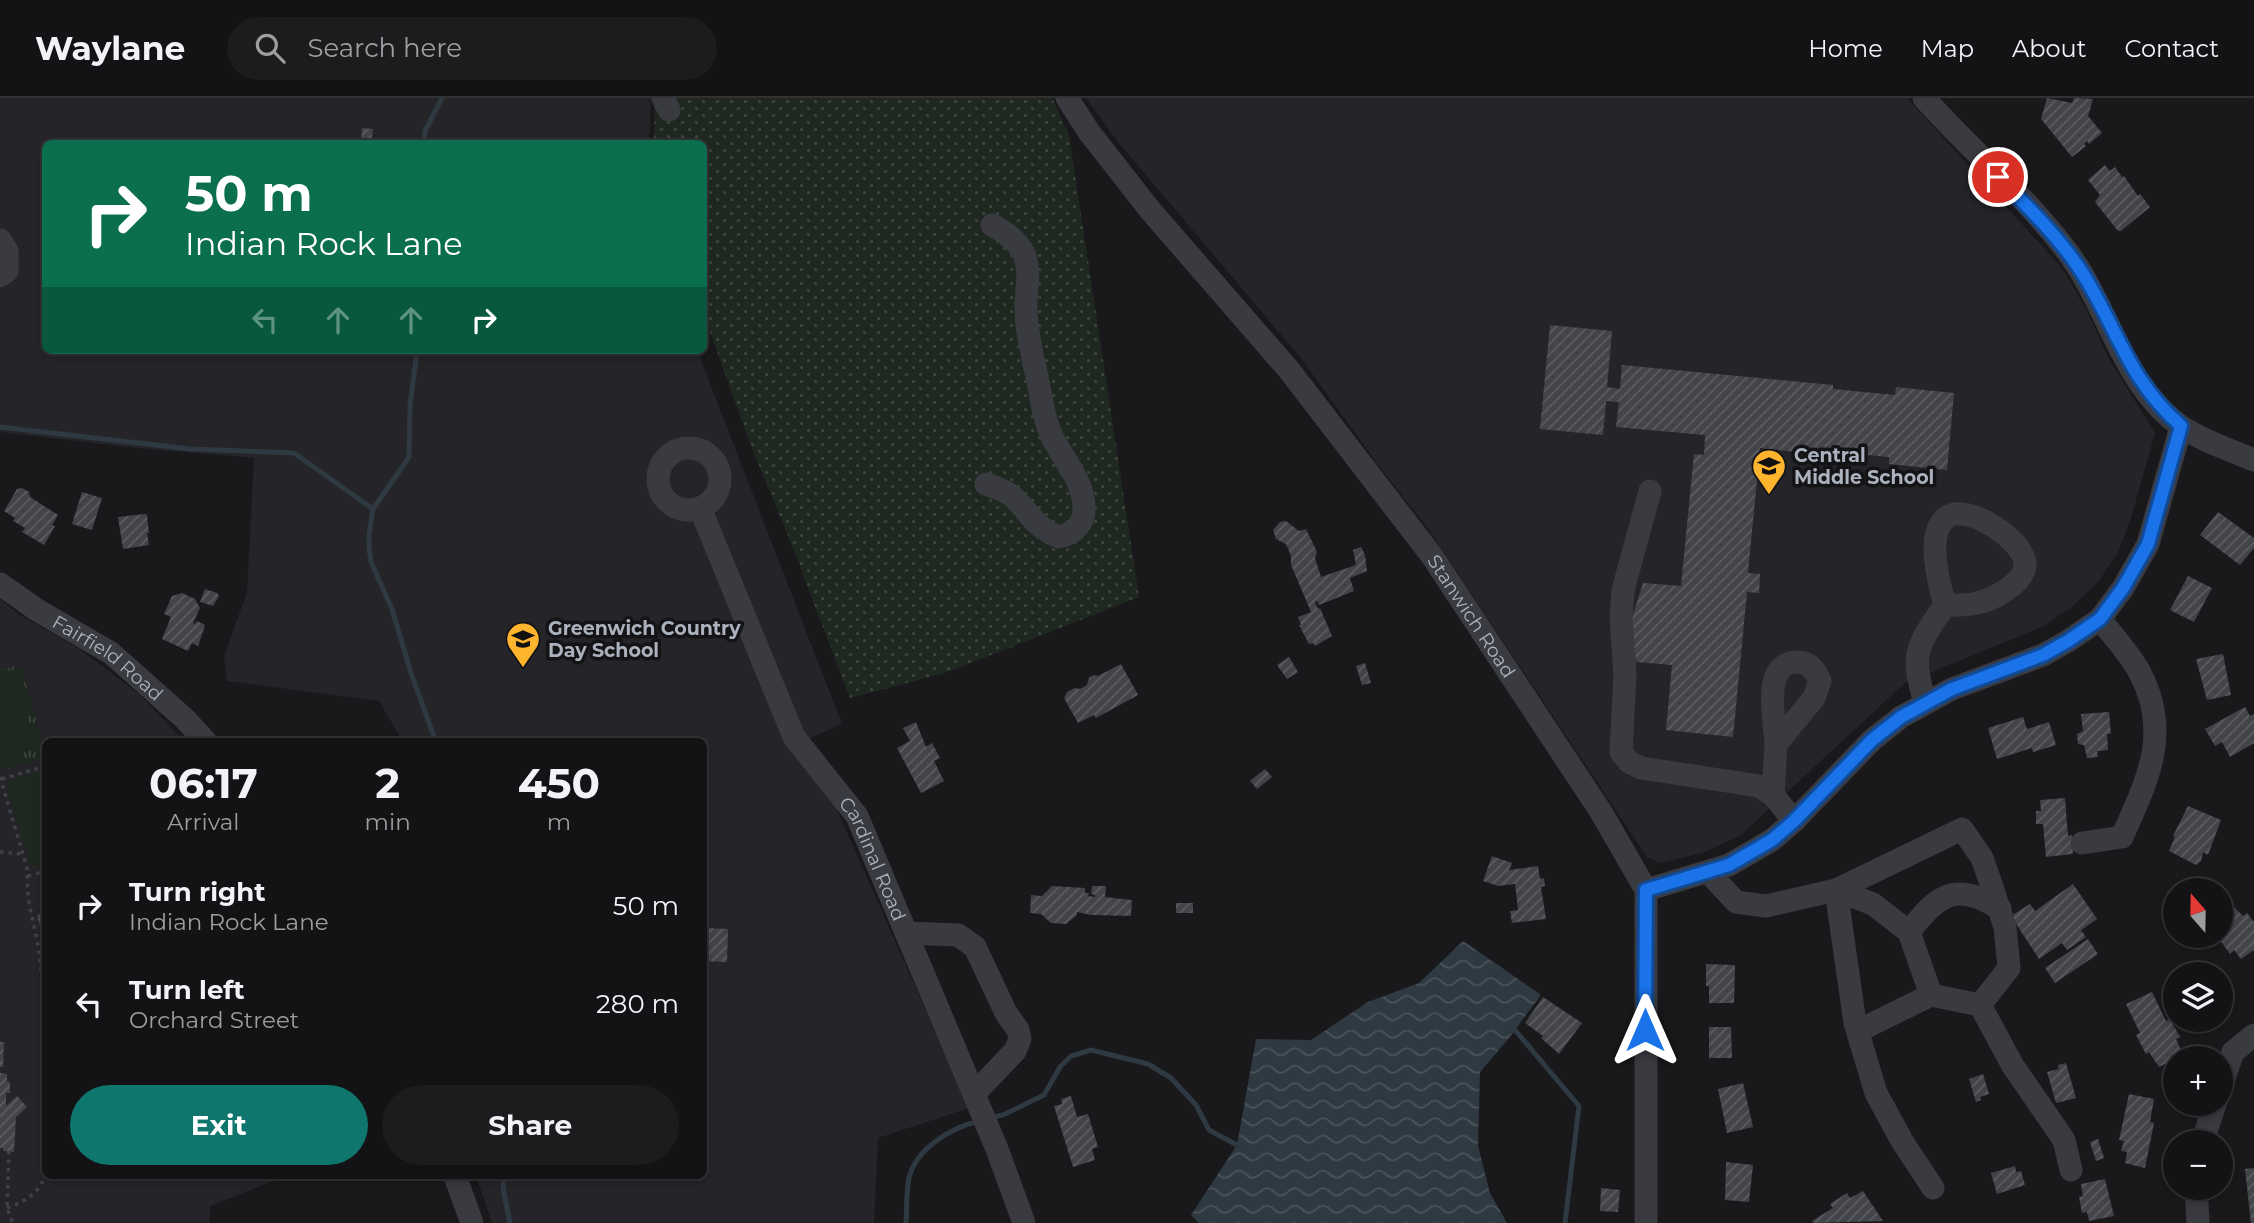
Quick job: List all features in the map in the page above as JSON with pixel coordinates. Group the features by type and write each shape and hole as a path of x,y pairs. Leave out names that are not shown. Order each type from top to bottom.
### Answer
{"street":[{"name":"Stanwich Road","path":"1067,98 1089,132 1150,210 1289,370 1427,549 1601,812 1646,890 1646,1223"},
{"path":"1924,98 2064,247 2090,286 2136,376 2154,401 2181,426 2254,460"},
{"path":"986,484 1002,489 1012,496 1035,523 1059,537 1075,531 1082,521 1084,508 1075,474 1048,429 1028,331 1027,267 1023,253 1011,237 992,225"},
{"path":"0,240 7,251 7,271 0,276"},
{"path":"1646,890 1709,873 1729,865 1772,840 1890,725 1925,702 1980,677 2043,655 2100,619 2123,588 2148,544 2181,426"},
{"path":"1650,491 1623,590 1621,616 1625,675 1620,751 1629,762 1641,768 1759,786 1773,795 1794,821"},
{"name":"Cardinal Road","path":"700,508 794,737 857,816 982,1112 1024,1223"},
{"path":"1925,702 1917,671 1917,652 1921,641 1945,605 1935,557 1937,531 1946,517 1958,513 1978,518 2003,532 2022,552 2025,564 2022,575 2008,589 1986,602 1967,606 1945,605"},
{"name":"Fairfield Road","path":"0,584 37,610 111,653 202,738"},
{"path":"2082,844 2122,836 2135,807 2155,746 2155,714 2149,692 2138,669 2100,619"},
{"path":"1773,795 1776,744"},
{"path":"1709,873 1736,902 1766,906 1836,890 1962,829 1982,859 2005,926 2009,968 1980,1005"},
{"path":"1836,890 1873,904 1909,932 1931,995"},
{"path":"1836,890 1857,1031 1876,1093 1902,1141 1933,1188"},
{"path":"1909,932 1927,908 1945,897 1964,893 1982,898 2000,909"},
{"path":"907,933 958,935 975,947 1006,1013 1018,1030 1020,1039 1015,1051 982,1112"},
{"path":"1857,1031 1931,995 1980,1005"},
{"path":"1980,1005 2013,1066 2064,1140 2071,1170"},
{"path":"2233,1052 2254,1035"},
{"path":"456,1179 472,1223"},
{"path":"2196,1200 2197,1223"}],"path":[{"path":"42,767 1,778 23,854 42,978"},
{"path":"0,852 23,854"},
{"path":"27,876 42,872"},
{"path":"9,1152 7,1208 13,1223"},
{"path":"7,1208 31,1197 41,1187 44,1179"}],"shaded area":[{"name":"Greenwich Country Day School","path":"0,98 651,98 649,140 42,140 42,354 699,354 842,724 806,740 969,1108 878,1138 874,1223 492,1223 477,1179 707,1179 707,738 401,738 379,701 227,681 224,657 247,592 254,458 0,432"},
{"name":"Central Middle School","path":"1086,98 1907,98 2062,268 2086,309 2110,361 2155,433 2131,518 2118,553 2098,582 2074,605 2044,626 1905,683 1741,835 1703,853 1660,863 1647,857 1427,527 1384,473 1300,357 1118,142"},
{"path":"0,599 20,615 78,648 139,694 181,738 42,738 42,1179 278,1179 210,1206 210,1223 0,1223"}],"green space":[{"path":"655,98 1052,98 1069,135 1139,597 945,673 850,698 749,441 707,323 707,140 654,140"},
{"path":"15,666 22,670 42,740 42,758 6,770 1,769 0,764 0,671"},
{"path":"16,683 35,746 6,755 0,734 0,688"},
{"path":"42,770 42,864 36,867 30,864 6,786 11,780"}],"water":[{"path":"1463,941 1541,995 1480,1072 1478,1146 1490,1193 1507,1223 1199,1223 1191,1215 1237,1145 1256,1039 1311,1040 1368,1002 1419,983"}],"building":[{"path":"2047,98 2072,103 2074,98 2093,99 2088,116 2102,133 2089,144 2087,141 2084,144 2086,146 2072,157 2041,119"},
{"path":"362,128 373,129 372,140 361,140"},
{"path":"2105,165 2110,171 2115,167 2150,207 2121,231 2118,231 2095,202 2100,195 2088,180"},
{"path":"1550,325 1612,331 1607,387 1620,389 1622,365 1833,385 1833,389 1895,395 1896,387 1954,393 1947,470 1889,464 1889,457 1827,451 1827,455 1760,448 1748,573 1760,574 1759,593 1747,592 1733,737 1666,730 1672,665 1636,662 1631,621 1643,583 1681,586 1694,454 1704,455 1705,435 1616,427 1619,402 1606,401 1603,435 1540,429"},
{"path":"22,488 29,492 30,497 58,515 44,545 22,532 25,528 13,521 15,518 4,511 17,489"},
{"path":"82,492 102,498 92,530 72,524"},
{"path":"2218,512 2254,538 2254,548 2240,565 2200,535"},
{"path":"145,514 149,545 123,549 118,517"},
{"path":"1286,521 1299,531 1306,529 1317,552 1315,558 1321,577 1356,565 1353,550 1361,547 1365,555 1367,571 1350,578 1354,591 1319,605 1315,602 1332,636 1315,646 1313,643 1309,644 1299,625 1298,617 1311,612 1291,565 1291,556 1286,544 1276,539 1273,530 1280,522"},
{"path":"2188,576 2212,588 2194,622 2170,610"},
{"path":"205,589 219,596 213,606 200,602"},
{"path":"182,593 195,599 200,608 193,623 197,621 205,625 198,646 192,643 188,651 162,639 171,617 164,614 172,596"},
{"path":"2223,654 2231,695 2207,700 2196,659"},
{"path":"1289,657 1298,672 1287,679 1277,665"},
{"path":"1365,663 1371,683 1362,685 1356,666"},
{"path":"1121,664 1138,695 1096,718 1094,715 1078,723 1064,698 1067,692 1080,689 1087,685 1089,678"},
{"path":"2245,707 2250,716 2254,714 2254,743 2230,757 2222,742 2215,746 2205,729"},
{"path":"2109,712 2111,734 2107,734 2108,750 2097,751 2098,757 2087,758 2084,745 2078,744 2077,734 2083,731 2081,714"},
{"path":"2023,717 2027,729 2049,722 2056,745 2033,752 2032,748 1997,759 1988,728"},
{"path":"916,722 926,747 932,743 940,758 934,761 944,781 921,793 897,748 910,741 903,728"},
{"path":"1265,769 1272,777 1257,789 1250,781"},
{"path":"2065,798 2068,836 2072,835 2073,854 2046,857 2043,824 2036,824 2036,811 2041,811 2040,800"},
{"path":"2188,806 2221,820 2208,855 2203,852 2201,861 2196,865 2169,851 2175,837 2173,836"},
{"path":"1492,856 1512,863 1509,870 1538,866 1540,879 1544,878 1545,886 1541,887 1546,919 1512,923 1510,911 1518,910 1515,884 1498,886 1483,881"},
{"path":"2073,884 2097,919 2081,930 2086,937 2067,950 2062,943 2039,959 2011,916 2030,904 2035,911"},
{"path":"1052,886 1085,888 1088,896 1095,897 1091,894 1092,886 1106,886 1105,897 1132,900 1131,916 1077,912 1066,924 1051,923 1041,914 1030,913 1031,895 1042,896"},
{"path":"1176,903 1193,903 1193,913 1176,913"},
{"path":"2235,908 2243,916 2247,913 2254,922 2254,950 2241,959 2234,950 2230,954 2226,948 2233,948"},
{"path":"42,913 41,930 37,915"},
{"path":"707,928 728,929 727,962 707,961"},
{"path":"2088,939 2098,954 2055,983 2045,968"},
{"path":"1706,964 1735,965 1734,1003 1709,1003"},
{"path":"2152,992 2163,1015 2163,1032 2177,1032 2180,1037 2176,1039 2179,1046 2163,1046 2163,1065 2159,1067 2149,1052 2146,1054 2136,1035 2140,1033 2126,1004"},
{"path":"1543,997 1582,1023 1559,1054 1541,1038 1543,1036 1525,1023"},
{"path":"1709,1027 1731,1027 1732,1058 1709,1058"},
{"path":"0,1042 4,1042 3,1067 0,1067"},
{"path":"2066,1063 2076,1098 2056,1103 2047,1072 2059,1069 2058,1065"},
{"path":"0,1073 7,1074 7,1081 10,1082 10,1093 6,1093 6,1106 17,1096 27,1107 16,1117 14,1152 0,1148"},
{"path":"1983,1074 1989,1094 1980,1097 1981,1100 1976,1102 1969,1079"},
{"path":"1743,1083 1753,1127 1727,1133 1718,1089"},
{"path":"2129,1094 2154,1099 2150,1122 2154,1123 2145,1168 2125,1163 2127,1152 2121,1151 2124,1141 2119,1140"},
{"path":"1071,1096 1077,1117 1088,1114 1098,1147 1092,1149 1095,1160 1073,1167 1054,1106 1062,1104 1061,1099"},
{"path":"2098,1139 2104,1158 2096,1161 2090,1142"},
{"path":"1726,1162 1753,1165 1749,1202 1725,1200"},
{"path":"2015,1166 2016,1172 2021,1171 2025,1185 1997,1194 1991,1173"},
{"path":"2254,1168 2254,1223 2251,1223 2245,1169"},
{"path":"2105,1179 2114,1216 2089,1221 2087,1212 2082,1213 2079,1197 2083,1196 2081,1184"},
{"path":"1601,1188 1620,1190 1618,1212 1600,1211"},
{"path":"1863,1191 1883,1221 1812,1221 1833,1208 1830,1204 1847,1193 1850,1198"}],"waterway":[{"path":"424,140 425,131 442,98"},
{"path":"416,354 410,405 409,457 373,509 369,547 371,562 392,609 435,738"},
{"path":"0,427 190,449 294,453 373,509"},
{"path":"1511,1030 1515,1030 1579,1106 1565,1223"},
{"path":"989,1118 1003,1115 1044,1095 1060,1067 1071,1056 1091,1050 1148,1064 1171,1078 1196,1105 1209,1130 1237,1145 1242,1142"},
{"path":"906,1223 909,1178 919,1157 947,1134 980,1121"},
{"path":"504,1179 510,1223"}],"place":[{"name":"Central Middle School","path":"1769,496"},
{"name":"Greenwich Country Day School","path":"523,669"}],"route":[{"path":"1645,1030 1646,890 1709,873 1729,865 1772,840 1794,821 1872,740 1901,717 1952,689 2043,655 2100,619 2123,588 2148,544 2181,426 2154,401 2136,376 2090,286 2064,247 1998,177"}]}
